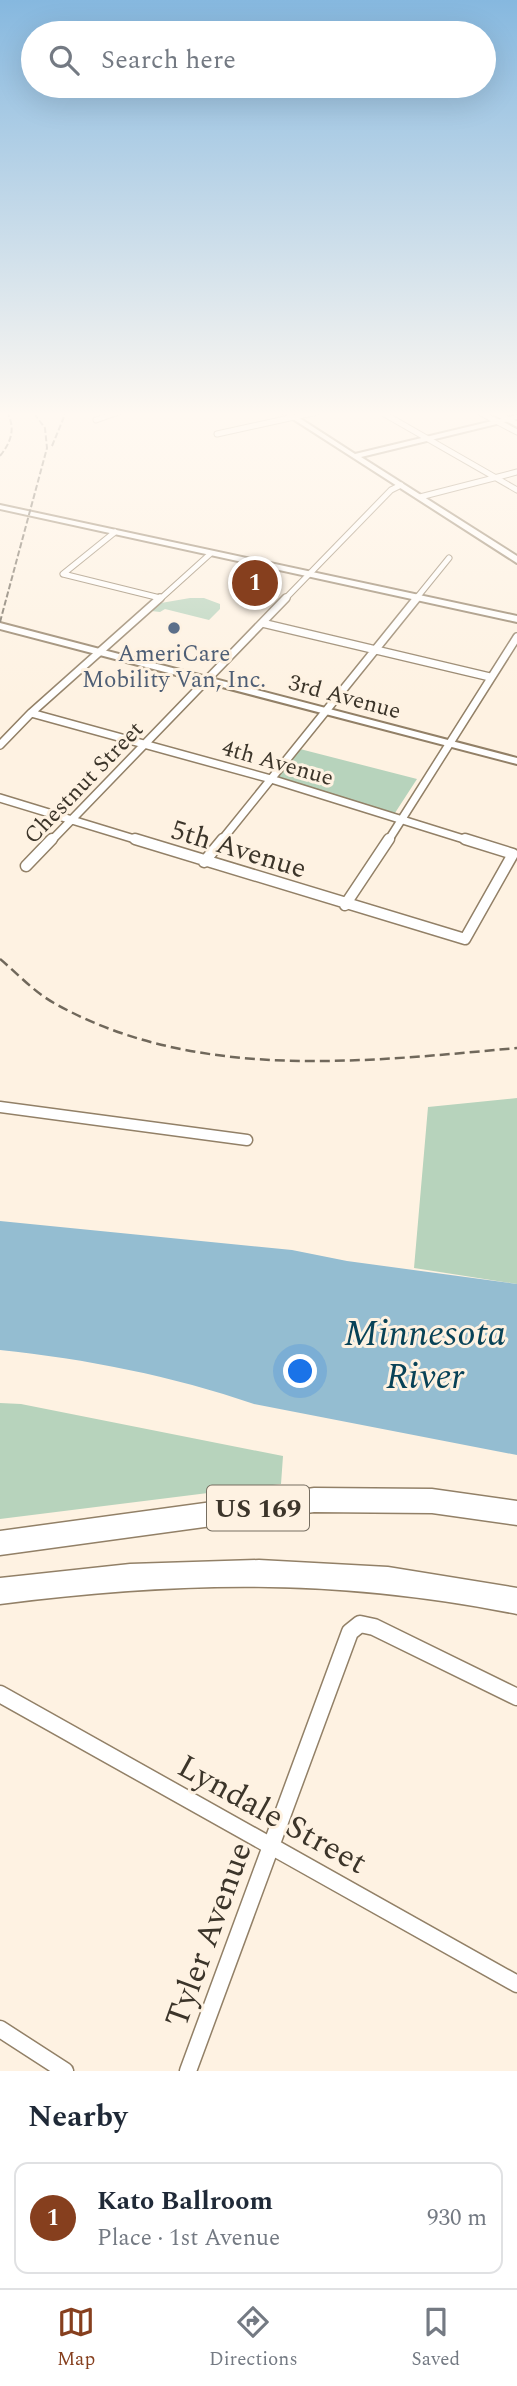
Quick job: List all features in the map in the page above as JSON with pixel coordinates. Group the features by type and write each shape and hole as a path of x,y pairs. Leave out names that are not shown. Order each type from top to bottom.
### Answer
{"highway":[{"name":"US 169","path":"0,1543 314,1500 432,1501 517,1513"},
{"name":"US 169","path":"0,1591 66,1582 190,1572 303,1572 409,1581 517,1601"}],"street":[{"path":"8,509 517,619"},
{"name":"Chestnut Street","path":"26,866 73,821 373,509"},
{"path":"438,509 517,560"},
{"path":"115,532 63,574 160,598"},
{"path":"0,745 3,738 210,554"},
{"path":"204,862 449,558"},
{"path":"262,623 490,677"},
{"name":"3rd Avenue","path":"0,626 517,761"},
{"path":"345,905 403,819 517,637"},
{"name":"4th Avenue","path":"31,713 271,779 513,854 465,939"},
{"name":"5th Avenue","path":"0,798 345,905 465,939"},
{"path":"0,1107 247,1140"},
{"name":"Tyler Avenue","path":"188,2071 346,1638 360,1624 374,1627 517,1697"},
{"name":"Lyndale Street","path":"0,1694 517,1984"},
{"path":"0,2029 65,2071"}],"green space":[{"path":"204,598 220,604 220,609 209,620 165,609 160,612 151,611 161,603"},
{"path":"300,749 417,779 393,816 277,777"},
{"path":"517,1098 517,1284 414,1268 428,1107"},
{"path":"0,1403 21,1404 283,1456 281,1484 0,1519"}],"water":[{"name":"Minnesota River","path":"0,1221 292,1250 347,1261 517,1284 517,1455 254,1404 129,1370 0,1350"}],"railway":[{"path":"0,622 31,509"},
{"path":"0,959 47,999 108,1028 164,1045 221,1056 340,1061 517,1048"}],"place":[{"name":"Kato Ballroom","path":"255,583"},
{"name":"AmeriCare Mobility Van, Inc.","path":"174,628"}]}
